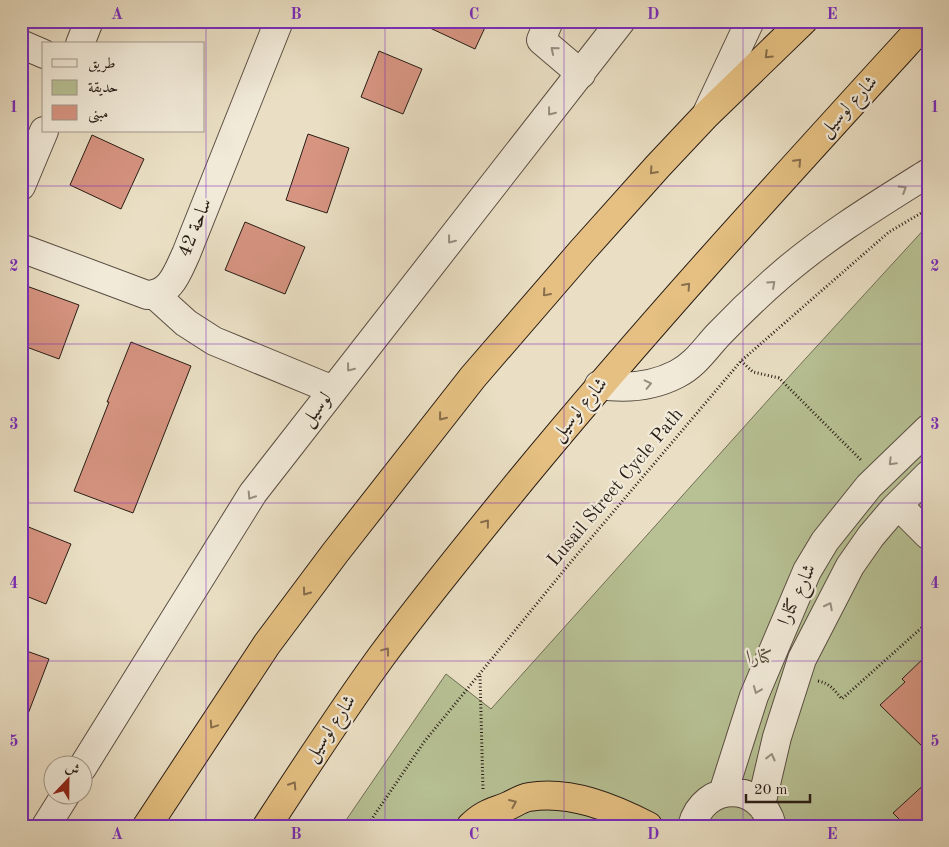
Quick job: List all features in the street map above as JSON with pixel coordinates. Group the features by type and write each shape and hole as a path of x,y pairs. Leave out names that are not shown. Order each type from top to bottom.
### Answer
{"highway":[{"path":"147,826 267,644 335,553 473,377 581,252 706,114 803,21"},
{"name":"شارع لوسيل","path":"267,826 331,728 382,656 465,548 599,385 765,198 927,21"},
{"path":"477,820 528,797 556,796 586,801 629,816 648,826"}],"street":[{"path":"81,42 89,21"},
{"name":"ساحة 42","path":"155,295 171,286 175,278 279,21"},
{"path":"549,21 541,40 581,74"},
{"name":"لوسيل","path":"91,754 253,493 621,21"},
{"path":"706,114 750,21"},
{"path":"21,44 42,53"},
{"path":"21,186 44,132"},
{"path":"599,385 631,388 647,385 678,374 706,351 716,337 749,305 816,247 851,222 928,173"},
{"path":"21,248 136,292 155,295 186,324 214,341 333,390"},
{"name":"شارع كتارا","path":"723,793 754,696 807,571 846,513 877,478 928,429"},
{"name":"شارع كتارا","path":"767,815 776,737 802,659 850,566 871,536 928,475"},
{"path":"898,505 928,535"},
{"path":"692,826 697,811 702,805 723,793 739,792 755,799 767,815"},
{"path":"46,826 60,804"}],"path":[{"name":"Lusail Street Cycle Path","path":"367,826 424,742 570,563 740,361 890,232 928,209"},
{"path":"740,361 753,372 779,378 877,478"},
{"path":"842,700 928,622"},
{"path":"477,820 480,674"}],"green space":[{"name":"كتارا","path":"928,225 928,826 342,826 446,674 491,709"}],"building":[{"path":"415,21 488,21 475,49"},
{"path":"379,51 422,69 403,114 361,97"},
{"path":"308,134 349,148 327,213 286,200"},
{"path":"92,135 144,159 121,209 70,185"},
{"path":"245,222 305,247 285,294 225,270"},
{"path":"21,284 79,305 59,359 21,345"},
{"path":"131,342 191,366 133,513 74,491"},
{"path":"21,524 71,544 46,604 21,594"},
{"path":"21,649 49,659 23,727 21,727"},
{"path":"928,654 928,752 880,705 905,682 902,679"},
{"path":"928,781 928,826 906,826 893,813"}]}
